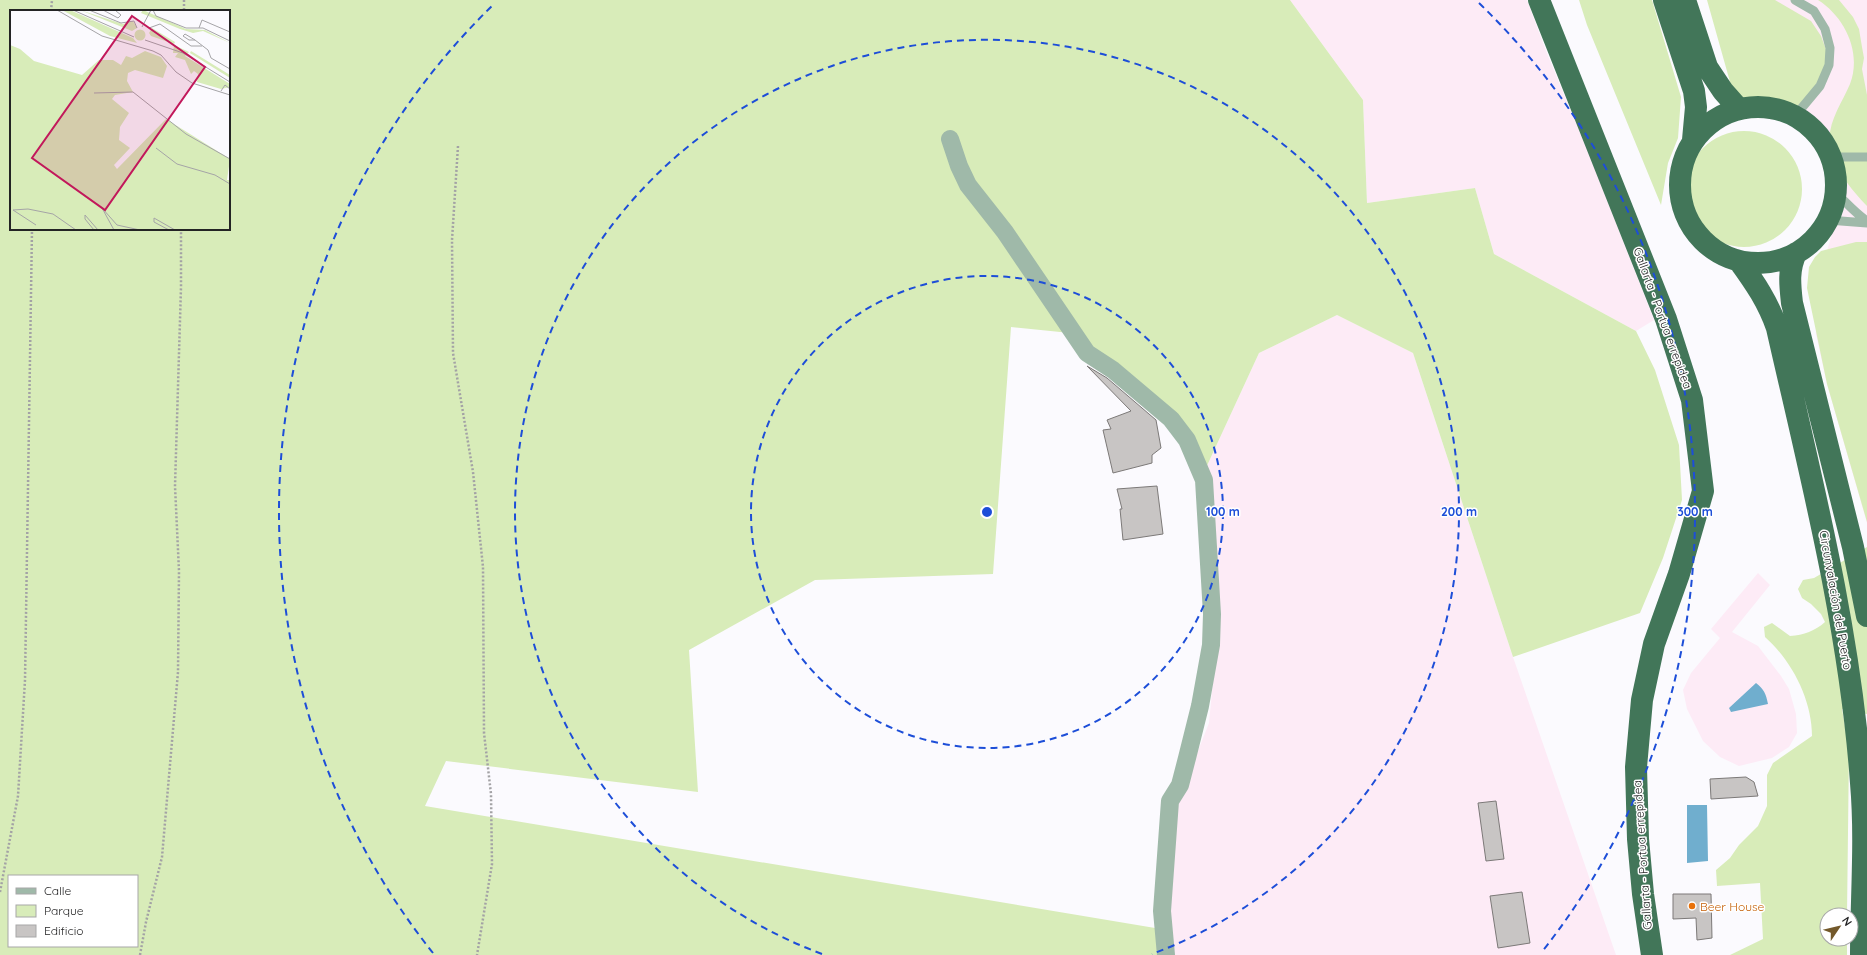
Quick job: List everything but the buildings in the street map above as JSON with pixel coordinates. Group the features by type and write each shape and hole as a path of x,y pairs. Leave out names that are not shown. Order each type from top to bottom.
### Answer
{"highway":[{"name":"Gallarta - Portua errepidea","path":"1539,0 1666,319 1692,400 1702,491 1679,574 1654,644 1642,700 1636,760 1638,840 1643,894 1652,955"},
{"path":"1664,0 1694,92 1696,114 1693,140 1684,160 1679,188 1682,204 1688,220 1697,234 1709,246 1723,255 1739,261 1758,263 1778,261 1796,253 1814,239 1828,220 1836,193 1835,171 1828,150 1815,132 1795,116 1782,110 1765,107 1739,109 1716,118 1693,140"},
{"path":"1685,0 1707,67 1723,91 1739,109"},
{"name":"Circunvalación del Puerto","path":"1796,253 1790,266 1792,303 1853,547 1867,616"},
{"name":"Circunvalación del Puerto","path":"1739,261 1761,291 1770,308 1777,328 1828,548 1840,611 1858,741 1862,816 1861,955"}],"street":[{"path":"950,139 959,166 968,185 1005,232 1087,353 1113,370 1171,419 1187,440 1204,480 1211,591 1211,645 1200,706 1188,758 1180,785 1170,802 1162,911 1166,955"}],"lane":[{"path":"1795,0 1814,11 1824,29 1830,48 1829,65 1820,86 1795,116"},
{"path":"1830,157 1863,157"},
{"path":"1836,193 1849,205 1851,210 1867,222"},
{"path":"1828,220 1867,222"}],"path":[{"path":"51,10 52,0"},
{"path":"458,146 452,240 453,353 473,472 483,567 484,733 491,794 492,864 477,955"},
{"path":"0,892 18,796 26,680 32,230"},
{"path":"140,955 146,922 162,857 178,672 179,571 175,486 179,373 181,230"}],"shaded area":[{"path":"1290,0 1527,0 1654,320 1636,331 1494,254 1475,188 1367,203 1363,100"},
{"path":"1715,0 1867,0 1867,523 1827,384 1816,334 1822,268 1848,179 1830,143 1761,96"},
{"path":"1337,315 1413,353 1513,657 1616,955 1173,955 1167,930 1175,809 1209,723 1214,670 1205,470 1259,353"},
{"path":"1758,573 1770,585 1732,632 1758,646 1781,676 1789,689 1796,714 1797,733 1789,747 1772,758 1739,766 1720,757 1703,741 1687,709 1683,690 1691,673 1720,638 1711,629"}],"green space":[{"path":"0,0 1290,0 1363,100 1367,203 1475,188 1494,254 1636,331 1655,370 1679,445 1682,500 1663,558 1640,613 1513,657 1413,353 1337,315 1259,353 1205,470 1173,424 1070,333 1011,327 993,574 815,580 689,650 698,792 446,761 425,806 1167,930 1173,955 0,955"},
{"path":"1579,0 1652,0 1681,97 1678,138 1668,163 1661,205 1587,25"},
{"path":"1707,0 1775,0 1811,21 1821,36 1827,52 1826,68 1803,106 1789,115 1771,115 1749,109 1732,89"},
{"path":"1818,0 1839,0 1853,17 1859,29 1864,58 1862,69 1867,95 1867,206 1855,193 1839,170 1830,144 1833,121 1850,84 1853,72 1854,60 1852,48 1849,37 1836,16 1828,7"},
{"path":"1744,131 1766,135 1785,148 1798,167 1802,189 1798,211 1785,230 1766,243 1744,247 1722,243 1703,230 1690,211 1686,189 1690,167 1703,148 1722,135"},
{"path":"1856,242 1867,242 1867,522 1827,384 1807,288 1809,267 1821,251"},
{"path":"1867,547 1867,714 1842,709 1849,750 1847,907 1819,907 1819,947 1847,947 1847,955 1730,955 1763,939 1760,883 1717,886 1716,870 1730,858 1739,845 1758,826 1767,806 1767,775 1773,763 1812,736 1808,709 1799,682 1784,658 1765,637 1764,627 1772,623 1790,636 1809,632 1825,622 1821,614 1811,604 1802,598 1798,589 1803,580 1814,578"}],"water":[{"path":"1756,683 1764,692 1768,704 1731,712 1729,708"},
{"path":"1687,805 1707,805 1708,861 1687,863"}],"place":[{"name":"Beer House","path":"1692,906"}]}
